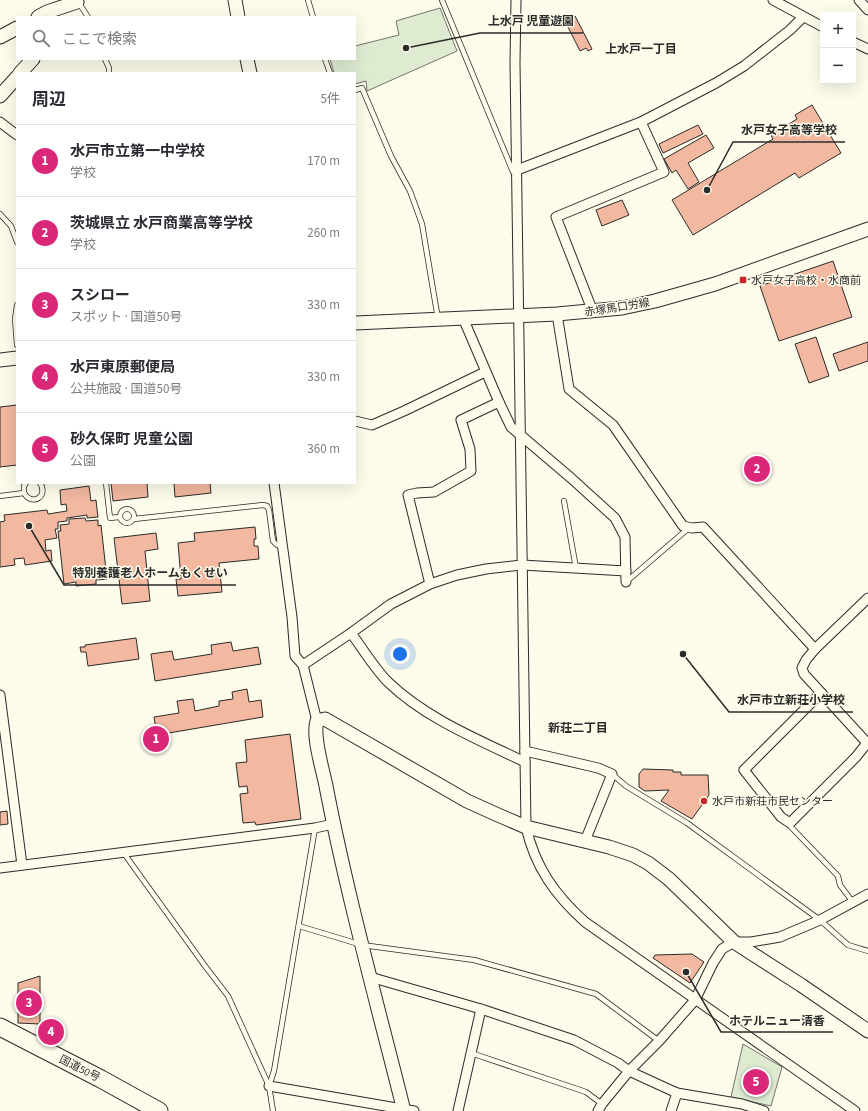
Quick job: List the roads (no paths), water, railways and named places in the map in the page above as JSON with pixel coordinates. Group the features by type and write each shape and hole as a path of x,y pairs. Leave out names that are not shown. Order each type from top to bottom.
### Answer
{"highway":[{"name":"国道50号","path":"0,1027 101,1079 159,1111"}],"street":[{"path":"235,0 238,16"},
{"path":"773,0 820,26"},
{"path":"860,0 868,10"},
{"path":"40,16 79,1"},
{"path":"68,16 79,1"},
{"path":"517,1 517,170 526,827 534,854 560,898 585,922 855,1111"},
{"path":"517,170 641,122 744,66 790,30 803,17"},
{"path":"0,38 16,29"},
{"path":"856,43 868,49"},
{"path":"21,72 32,60"},
{"path":"247,60 250,72"},
{"path":"0,96 16,78"},
{"path":"0,122 16,134"},
{"path":"593,312 556,217 664,172 641,122"},
{"name":"赤塚馬口労線","path":"356,323 593,312 622,308 655,301 715,284 868,229"},
{"path":"557,314 569,389 613,425 683,526 690,528 703,527 815,650"},
{"path":"463,318 485,372 512,427 615,518 625,536 626,582"},
{"path":"0,360 16,358"},
{"path":"356,421 372,425 485,372"},
{"path":"430,584 408,495 417,492 434,492 471,471 470,449 461,420 499,402"},
{"path":"269,1086 408,1110 370,977 333,824 317,741 315,727 317,720 303,665 295,656 292,618 274,484"},
{"path":"303,665 391,604 430,584 457,575 486,568 522,565 626,571"},
{"path":"821,693 744,770 781,816 790,823 868,743 804,674 802,668 806,660 815,650 868,598"},
{"path":"351,633 387,682 414,703 432,715 525,762"},
{"path":"0,695 22,865"},
{"path":"317,720 326,719 467,801 526,827 585,841 633,855 648,863 669,879 734,942 801,985 868,1031"},
{"path":"525,751 598,768 612,774 585,841"},
{"path":"0,868 315,828 333,824"},
{"path":"600,1108 629,1071 659,1041 695,1000 713,963 722,949 734,942 751,942 780,937 820,920 852,901 868,894"},
{"path":"370,977 481,1009 574,1040 618,1063 629,1071 676,1093 742,1104 764,1111"},
{"path":"458,1111 481,1009"},
{"path":"671,1111 676,1093"}],"lane":[{"path":"308,0 313,16"},
{"path":"442,0 513,172 517,170"},
{"path":"79,1 87,16"},
{"path":"105,60 109,72"},
{"path":"325,60 330,72"},
{"path":"356,90 362,88 391,156 410,191 422,224 438,320"},
{"path":"0,214 11,226 16,239"},
{"path":"16,312 16,332"},
{"path":"25,484 24,493 32,500 37,499 40,496 42,492 41,484"},
{"path":"106,484 110,518 119,517"},
{"path":"0,496 24,493"},
{"path":"564,501 576,568"},
{"path":"119,517 126,523 134,519 264,504 269,510 273,542 277,545 282,545"},
{"path":"119,517 122,510 128,508 133,512 134,519"},
{"path":"626,582 690,528"},
{"path":"612,774 626,786 687,823 820,920 848,945 868,951"},
{"path":"790,823 791,828 838,876 840,885 852,901"},
{"path":"269,1086 274,1071 315,828"},
{"path":"123,852 204,966 228,996 269,1086 273,1111"},
{"path":"299,926 362,945 474,960 596,994 659,1041"},
{"path":"471,1053 586,1092 600,1108"}],"place":[{"name":"上水戸 児童遊園","path":"406,48"},
{"name":"水戸女子高等学校","path":"707,190"},
{"name":"水戸女子高校・水商前","path":"743,280"},
{"name":"茨城県立 水戸商業高等学校","path":"757,469"},
{"name":"特別養護老人ホームもくせい","path":"29,526"},
{"name":"水戸市立新荘小学校","path":"683,654"},
{"name":"水戸市立第一中学校","path":"156,739"},
{"name":"水戸市新荘市民センター","path":"704,801"},
{"name":"ホテルニュー清香","path":"686,972"},
{"name":"スシロー","path":"29,1003"},
{"name":"水戸東原郵便局","path":"51,1032"},
{"name":"砂久保町 児童公園","path":"756,1082"}],"district":[{"name":"上水戸一丁目","path":"641,49"},
{"name":"新荘二丁目","path":"578,728"}]}
